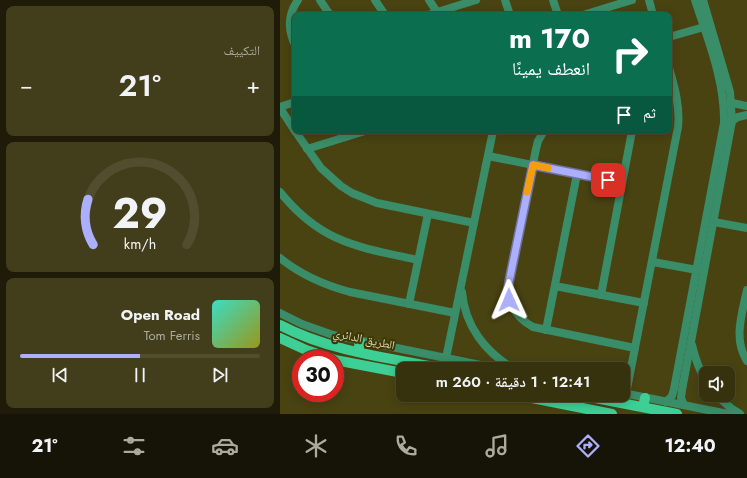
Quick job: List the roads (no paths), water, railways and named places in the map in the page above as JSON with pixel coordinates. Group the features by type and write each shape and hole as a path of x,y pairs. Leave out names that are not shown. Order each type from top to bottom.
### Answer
{"main road":[{"name":"الطريق الدائري","path":"280,325 323,343 358,352 410,362"},
{"path":"280,338 306,350"},
{"path":"358,352 360,341"},
{"path":"344,361 396,372"},
{"path":"630,400 644,402 676,414"},
{"path":"555,402 612,414"}],"street":[{"path":"293,12 298,0"},
{"path":"320,0 328,12"},
{"path":"375,0 383,12"},
{"path":"429,0 437,12 476,0"},
{"path":"505,0 509,12"},
{"path":"553,0 557,12"},
{"path":"601,0 604,9"},
{"path":"594,12 632,0"},
{"path":"649,0 652,12"},
{"path":"684,405 681,398 682,390 706,246 725,112 720,81 696,0"},
{"path":"666,402 672,396 674,389 697,270 714,222 732,121 732,103 727,80 703,0"},
{"path":"292,15 290,31 292,37"},
{"path":"672,37 704,27"},
{"path":"630,371 678,127 678,106 672,88"},
{"path":"292,103 280,108 292,126"},
{"path":"732,103 747,106"},
{"path":"732,121 738,117 747,115"},
{"path":"297,134 326,173 352,193 377,203 474,223"},
{"path":"307,149 354,134"},
{"path":"446,358 492,134"},
{"path":"542,134 538,141 533,165 508,291 509,300 518,317 533,327 635,348"},
{"path":"601,295 631,134"},
{"path":"488,156 622,183"},
{"path":"546,330 577,174"},
{"path":"280,192 295,210 306,220 331,236 359,247 418,260"},
{"path":"409,304 428,214"},
{"path":"714,222 747,228"},
{"path":"280,258 310,278 336,289 455,313"},
{"path":"652,262 697,270"},
{"path":"462,283 464,306 472,327 490,352 502,362"},
{"path":"554,286 644,303"},
{"path":"747,290 739,332 739,340 743,355 747,361"},
{"path":"280,313 318,330 360,341 466,362"},
{"path":"691,342 699,366"},
{"path":"630,396 644,402 666,402 728,414"},
{"path":"724,402 740,414"}]}
